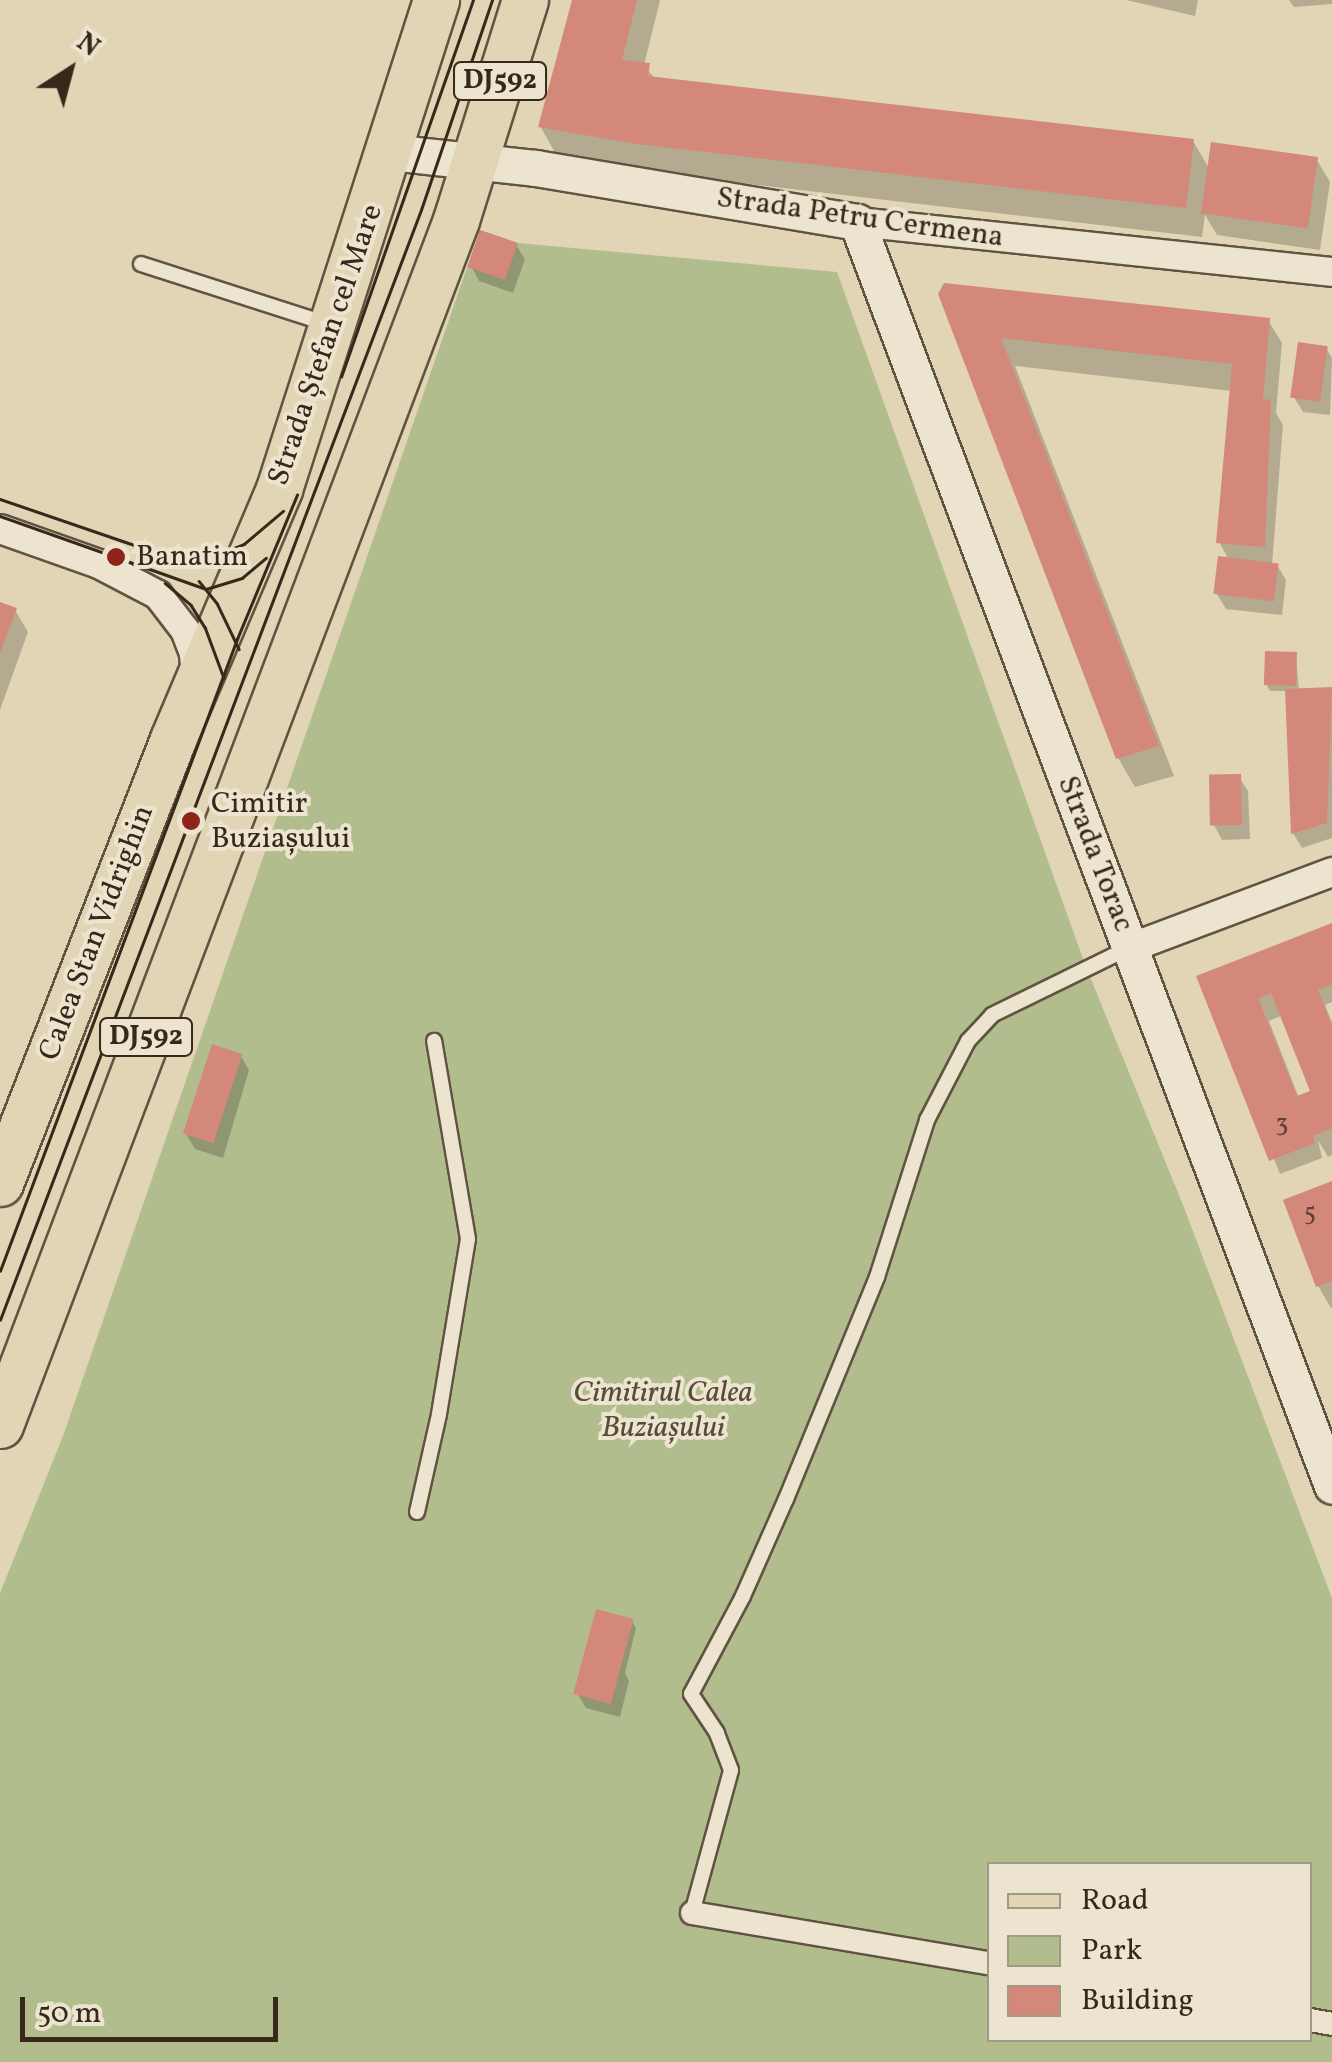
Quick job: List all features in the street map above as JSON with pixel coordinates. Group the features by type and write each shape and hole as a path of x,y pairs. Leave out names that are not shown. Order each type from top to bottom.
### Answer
{"main road":[{"name":"Strada Ștefan cel Mare","path":"196,682 278,489 436,0"},
{"name":"DJ592","path":"0,1425 474,162 524,0"},
{"name":"Calea Stan Vidrighin","path":"0,1183 196,682"}],"street":[{"name":"Strada Petru Cermena","path":"390,152 857,222 1332,272"},
{"name":"Strada Torac","path":"857,222 1332,1486"},
{"path":"0,529 111,569 158,594 185,630 194,654 196,682"},
{"path":"1130,948 1332,872"},
{"path":"692,1913 987,1962"}],"lane":[{"path":"141,264 333,326"},
{"path":"692,1913 732,1770 717,1733 691,1694 743,1596 786,1499 877,1276 927,1120 968,1041 992,1015 1130,948"},
{"path":"417,1512 439,1414 468,1239 434,1041"}],"green space":[{"name":"Cimitirul Calea Buziașului","path":"480,230 518,243 837,272 1086,967 1183,1205 1332,1598 1332,2062 0,2062 0,1593 63,1436"}],"building":[{"path":"572,0 637,0 622,60 650,63 648,76 1194,139 1186,208 637,144 538,127"},
{"path":"1211,142 1318,157 1308,228 1201,213"},
{"path":"480,230 518,243 505,280 467,267"},
{"path":"944,283 1270,318 1263,399 1271,400 1265,547 1216,543 1232,364 1001,338 1159,746 1116,759 938,294"},
{"path":"1298,342 1328,346 1320,402 1290,397"},
{"path":"1218,556 1279,563 1274,601 1213,594"},
{"path":"0,602 17,608 0,653"},
{"path":"1265,651 1297,652 1296,686 1264,685"},
{"path":"1332,687 1327,823 1291,834 1285,689"},
{"path":"1241,774 1242,825 1210,826 1209,775"},
{"path":"1332,923 1332,984 1318,990 1332,1026 1332,1128 1313,1136 1315,1143 1269,1161 1196,976","holes":["1271,993 1310,1091 1297,1096 1258,998"]},
{"path":"212,1044 242,1054 213,1143 183,1133"},
{"path":"1332,1181 1332,1281 1316,1287 1283,1200"},
{"path":"596,1609 634,1619 611,1704 573,1694"}],"tram line":[{"path":"341,377 473,0"},
{"path":"0,1320 421,210 492,0"},
{"path":"0,1271 237,639 297,495"},
{"path":"0,499 158,553 202,561 244,544 283,511"},
{"path":"0,516 206,589 242,578 266,558"},
{"path":"199,581 217,603 239,649"},
{"path":"165,583 191,605 205,627 224,678"}],"place":[{"name":"Banatim","path":"116,557"},
{"name":"Cimitir Buziașului","path":"191,821"}]}
